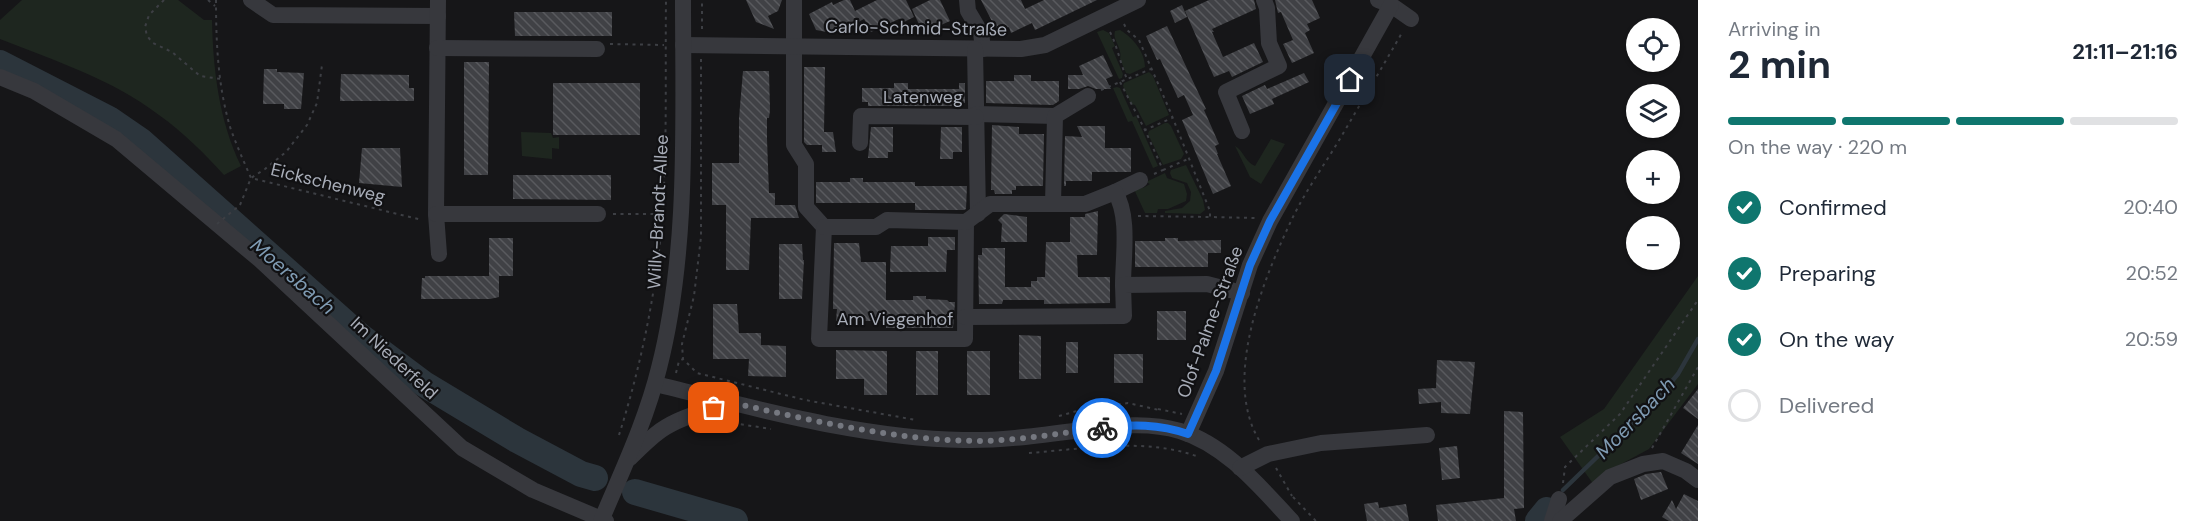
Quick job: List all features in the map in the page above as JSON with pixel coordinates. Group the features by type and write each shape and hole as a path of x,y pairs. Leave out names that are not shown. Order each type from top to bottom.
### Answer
{"street":[{"path":"251,0 273,15 438,8 437,219 439,254"},
{"name":"Willy-Brandt-Allee","path":"603,520 655,384 674,293 681,214 683,0"},
{"path":"794,0 794,145 806,164 806,207 824,227 876,227 887,220 972,218 990,204 1085,204 1140,180"},
{"name":"Latenweg","path":"967,0 968,11 981,33 972,218"},
{"name":"Carlo-Schmid-Straße","path":"683,45 1021,49 1045,45 1138,0"},
{"path":"1242,131 1226,92 1279,66 1269,43 1267,8 1264,0"},
{"path":"1385,2 1411,19"},
{"name":"Olof-Palme-Straße","path":"1188,434 1216,371 1250,265 1270,221 1385,2"},
{"path":"437,48 597,49"},
{"name":"Im Niederfeld","path":"0,77 34,91 116,139 260,260 462,448 533,490 603,520"},
{"path":"976,115 1055,116 1088,96"},
{"name":"Latenweg","path":"860,143 861,116 976,115"},
{"path":"1053,204 1055,116"},
{"path":"1114,192 1121,203 1124,215 1123,285 1207,284 1242,293"},
{"path":"437,219 598,214"},
{"name":"Am Viegenhof","path":"824,227 819,339 965,339 972,218"},
{"name":"Am Viegenhof","path":"965,317 1124,316 1123,285"},
{"path":"655,384 860,430 931,439 985,441 1135,425 1168,428 1188,434 1213,447 1240,468 1292,521"},
{"path":"625,463 667,426 695,414 733,403"},
{"path":"1240,468 1268,454 1321,443 1427,435"},
{"path":"1560,521 1610,477 1643,464 1664,461 1686,471 1698,480"},
{"path":"1552,521 1559,499"}],"path":[{"path":"165,0 149,15 146,27 147,36 153,43 172,52 200,76 221,79"},
{"path":"208,0 216,6"},
{"name":"Eickschenweg","path":"216,0 216,49 225,109 250,178 437,219"},
{"path":"618,440 643,346 660,243 666,0"},
{"path":"702,0 701,237 694,296 682,344 683,359 697,373 805,400 916,420"},
{"path":"1110,12 1139,40 1210,211 1210,217"},
{"path":"1110,12 1119,52 1118,58 1127,79"},
{"path":"1292,496 1254,431 1245,401 1248,349 1262,287 1293,217 1411,19"},
{"path":"597,49 598,43 683,45"},
{"path":"217,224 240,205 250,178 286,152 307,125 317,103 322,65"},
{"path":"1088,96 1151,69"},
{"path":"1119,82 1163,170"},
{"path":"1145,130 1172,118"},
{"path":"1140,180 1188,159"},
{"path":"598,214 681,214"},
{"path":"1124,215 1260,218 1270,221"},
{"path":"1563,481 1565,466 1620,414 1698,300"},
{"path":"1643,464 1698,367"},
{"path":"1055,417 1084,409 1128,403 1168,411 1188,434"}],"shaded area":[{"path":"22,0 178,0 204,20 212,20 214,57 222,113 241,166 224,175 185,136 141,102 103,81 0,39 0,20"},
{"path":"1103,30 1109,33 1115,46 1112,48 1123,74 1122,78 1119,79 1097,32"},
{"path":"1120,30 1137,46 1143,56 1145,67 1130,74 1126,73 1120,59 1121,55 1114,34 1115,31"},
{"path":"1149,72 1153,76 1169,115 1146,126 1135,105 1131,104 1123,86 1124,83"},
{"path":"1113,88 1120,88 1133,117 1136,116 1158,166 1153,168 1132,121 1128,122"},
{"path":"1165,123 1171,126 1184,154 1181,159 1163,165 1148,134 1149,131"},
{"path":"521,132 551,133 553,138 559,137 559,149 552,148 552,159 522,156"},
{"path":"1271,139 1285,144 1261,184 1250,177 1235,146 1255,166"},
{"path":"1186,165 1203,200 1205,210 1200,214 1165,213 1165,211 1182,208 1190,201 1191,192 1187,183 1172,178 1170,173 1171,170"},
{"path":"1165,173 1167,178 1184,184 1187,194 1186,201 1168,209 1158,209 1157,213 1145,213 1133,187 1143,188 1150,184 1146,182"},
{"path":"1698,276 1698,384 1649,449 1610,470 1594,485 1560,437 1604,409"}],"building":[{"path":"746,0 782,0 778,11 768,16 774,29 756,22"},
{"path":"850,0 855,11 877,0 906,0 914,17 902,23 899,19 871,32 864,19 849,27 847,23 827,32 816,30 809,14 832,2 833,5"},
{"path":"930,0 940,0 950,21 923,33 912,9"},
{"path":"981,0 1021,0 1025,9 1044,0 1097,0 1035,30 1032,23 1011,33 1009,27 998,33"},
{"path":"1209,0 1254,0 1256,9 1212,29 1214,32 1212,32 1223,57 1254,43 1263,62 1232,77 1229,71 1214,77 1185,11"},
{"path":"1275,0 1312,0 1320,18 1307,24 1310,30 1305,33 1314,53 1292,63 1283,44 1293,40 1281,12 1278,13"},
{"path":"1182,5 1187,17 1175,23 1170,11"},
{"path":"514,12 612,12 612,36 515,36"},
{"path":"1167,26 1206,109 1204,110 1219,144 1215,146 1217,154 1231,186 1213,194 1182,120 1193,115 1184,95 1178,98 1160,59 1157,60 1146,36"},
{"path":"1103,55 1113,76 1106,79 1111,89 1096,89 1088,86 1068,89 1068,75 1083,75 1079,66"},
{"path":"464,62 489,62 488,175 464,175"},
{"path":"804,67 825,67 824,132 833,132 836,152 822,152 822,145 807,145 804,142"},
{"path":"264,69 304,73 301,109 284,109 284,104 263,104"},
{"path":"743,71 769,71 770,110 769,118 767,118 767,139 769,193 775,193 775,205 795,205 799,218 751,218 749,270 726,270 726,205 712,205 712,163 739,163 739,118"},
{"path":"1304,73 1309,82 1272,99 1274,104 1250,114 1242,96 1265,85 1267,89"},
{"path":"341,74 409,75 409,88 414,88 414,101 340,101"},
{"path":"1014,75 1031,75 1031,81 1059,81 1059,101 1053,105 986,103 986,81 1014,81"},
{"path":"553,83 640,83 640,135 553,135"},
{"path":"894,83 908,83 908,89 959,89 959,83 965,83 965,103 959,103 959,106 868,106 868,102 862,102 862,88 894,88"},
{"path":"992,125 1019,127 1019,134 1044,134 1043,186 1016,186 1012,194 995,194 994,190 991,190"},
{"path":"1077,126 1105,126 1105,148 1131,148 1131,172 1092,172 1092,181 1066,181 1066,186 1064,186 1065,136 1082,137"},
{"path":"871,127 893,127 893,152 888,152 888,158 868,158"},
{"path":"941,127 962,127 962,152 953,152 953,159 940,159"},
{"path":"362,148 400,148 402,187 359,183"},
{"path":"513,175 611,175 611,200 513,199"},
{"path":"850,178 863,178 863,182 915,182 915,186 967,186 966,209 915,210 915,203 816,203 816,182 850,182"},
{"path":"1098,211 1097,255 1077,255 1078,277 1110,277 1110,303 1044,304 1044,300 1003,300 1002,304 979,304 978,255 982,255 982,248 1005,248 1005,287 1031,287 1031,281 1037,281 1037,277 1045,277 1046,242 1070,242 1070,217 1085,217 1085,214"},
{"path":"1004,214 1027,217 1027,242 1001,242 1002,224 998,220"},
{"path":"928,237 955,237 955,250 947,250 946,272 890,272 891,246 928,246"},
{"path":"489,238 513,238 513,276 499,276 499,297 421,299 422,278 425,276 489,276"},
{"path":"1165,238 1178,238 1178,241 1221,240 1221,253 1208,253 1208,267 1135,267 1135,241 1165,241"},
{"path":"834,243 859,243 861,262 886,262 886,300 913,300 913,296 926,296 926,299 955,302 953,328 886,328 886,321 836,321 837,309 833,309"},
{"path":"779,244 802,244 804,260 802,299 779,299"},
{"path":"713,304 737,304 739,333 761,333 761,345 786,346 786,377 748,376 749,359 713,359"},
{"path":"1157,311 1186,311 1186,340 1157,340"},
{"path":"1019,335 1041,336 1041,379 1019,379"},
{"path":"1066,342 1078,342 1078,373 1066,373"},
{"path":"836,350 887,351 887,395 864,395 864,379 836,379"},
{"path":"916,351 938,351 938,395 916,395"},
{"path":"967,351 990,351 990,395 967,395"},
{"path":"1114,354 1143,354 1143,383 1114,383"},
{"path":"1437,360 1475,362 1470,414 1441,413 1441,402 1419,404 1418,389 1436,388"},
{"path":"1698,389 1698,419 1683,408"},
{"path":"1504,411 1523,412 1524,508 1514,509 1516,521 1438,521 1436,505 1504,498"},
{"path":"1698,425 1698,464 1681,453"},
{"path":"1457,446 1460,478 1442,480 1439,448"},
{"path":"1661,472 1668,489 1641,500 1634,479 1646,474"},
{"path":"1684,494 1698,501 1698,521 1669,521 1662,517 1672,500 1676,509"},
{"path":"1378,502 1379,508 1406,504 1409,521 1367,521 1364,504"}],"waterway":[{"name":"Moersbach","path":"0,63 109,119 141,141 360,336 424,384 517,440 581,474 595,478"},
{"name":"Moersbach","path":"1563,490 1656,400 1678,374 1698,339"},
{"name":"Moersbach","path":"635,492 735,521"},
{"name":"Moersbach","path":"1538,521 1547,510"}],"way so far":[{"path":"714,408 733,403 860,430 931,439 985,441 1102,428"}],"route":[{"path":"1102,428 1146,425 1188,434 1216,371 1250,265 1270,221 1350,80"}]}
